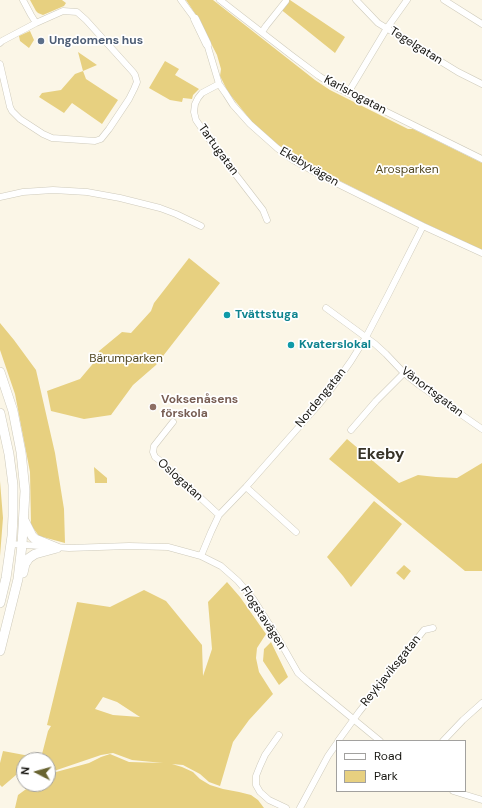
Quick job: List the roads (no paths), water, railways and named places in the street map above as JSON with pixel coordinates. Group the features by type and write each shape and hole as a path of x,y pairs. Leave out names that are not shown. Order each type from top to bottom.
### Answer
{"main road":[{"path":"0,372 13,411 25,491 22,545 18,579 0,651"},
{"path":"0,413 9,454 13,485 12,536 6,578 0,603"},
{"path":"24,518 32,536 35,539 57,548"},
{"path":"5,632 13,615 26,564 29,558 35,554 57,548"}],"street":[{"path":"23,0 36,23"},
{"name":"Ekebyvägen","path":"181,0 195,19 207,44 219,84 233,105 250,124 276,148 293,160 320,175 423,226 482,253"},
{"name":"Karlsrogatan","path":"220,0 319,76 336,87 482,159"},
{"path":"262,32 286,0"},
{"name":"Tegelgatan","path":"356,0 378,23 458,72 482,84"},
{"path":"348,93 387,28 407,0"},
{"path":"444,0 482,24"},
{"path":"0,43 36,23 64,11 77,12 86,20 135,75 136,82 129,100 102,139 95,141 49,138 20,119 12,111 0,64"},
{"name":"Tartugatan","path":"219,84 202,93 198,98 195,104 194,112 196,120 216,149 263,210 267,220"},
{"path":"0,196 23,192 52,190 87,192 120,198 160,208 201,226"},
{"name":"Nordengatan","path":"201,556 219,515 246,488 320,403 351,361 366,337 423,226"},
{"name":"Vänortsgatan","path":"326,308 366,337 419,385 482,428"},
{"path":"351,430 376,401 404,373"},
{"name":"Oslogatan","path":"173,422 154,446 153,452 155,457 219,515"},
{"path":"246,488 296,532"},
{"name":"Flogstavägen","path":"11,544 57,548 129,546 168,547 201,556 221,566 238,581 254,600 298,673 379,740"},
{"name":"Reykjaviksgatan","path":"354,720 424,630 433,628"},
{"path":"444,740 482,703"},
{"path":"339,740 354,720"},
{"path":"279,735 265,755 256,776 256,785 260,792 269,800 286,808"},
{"path":"300,808 328,756 336,745"},
{"path":"456,792 482,800"}],"place":[{"name":"Ungdomens hus","path":"41,41"},
{"name":"Tvättstuga","path":"227,315"},
{"name":"Kvaterslokal","path":"291,345"},
{"name":"Voksenåsens förskola","path":"153,407"}],"district":[{"name":"Ekeby","path":"381,455"}],"park label":[{"name":"Arosparken","path":"407,170"},
{"name":"Bärumparken","path":"126,359"}]}
